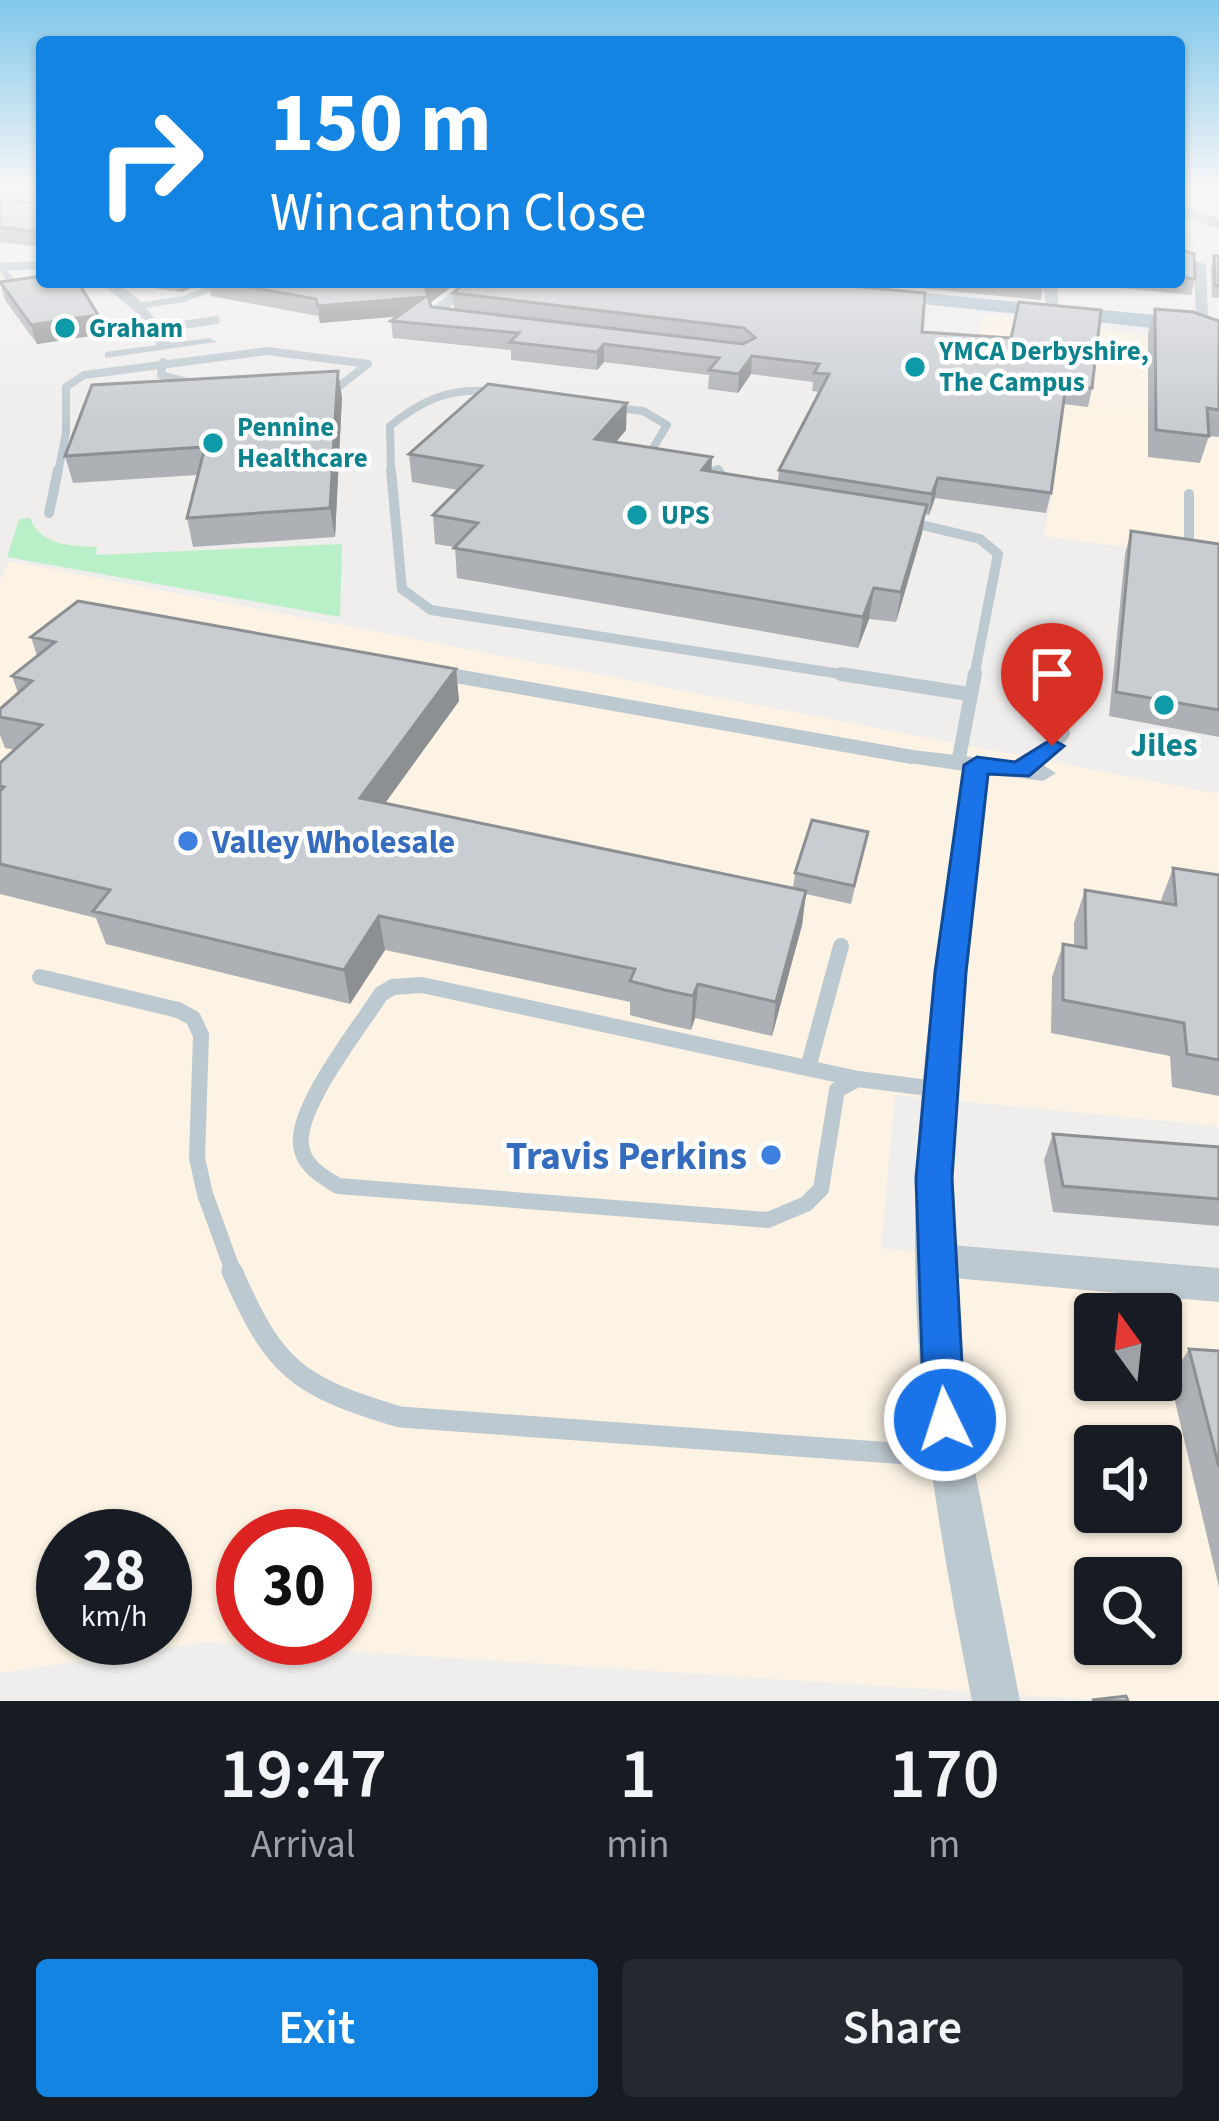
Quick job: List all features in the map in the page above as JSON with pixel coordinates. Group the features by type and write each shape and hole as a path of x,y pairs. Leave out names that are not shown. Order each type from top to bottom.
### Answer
{"main road":[{"path":"848,292 1092,317 1219,338"},
{"path":"1092,317 1208,316"}],"street":[{"path":"1200,266 1208,316"},
{"path":"114,288 157,329 167,357"},
{"path":"467,288 436,312 450,320 484,325"},
{"path":"1051,288 1054,313"},
{"path":"1208,316 1219,306"},
{"path":"110,355 167,357 210,342"},
{"path":"912,757 1032,772"},
{"path":"968,764 934,1178 935,1260 948,1457 996,1701"},
{"path":"935,1260 1219,1285"}],"lane":[{"path":"3,266 19,289"},
{"path":"138,306 184,299 212,288"},
{"path":"157,329 216,320"},
{"path":"49,513 66,433 66,387 85,375 167,357 267,351 368,364 333,392"},
{"path":"167,357 161,375 201,385"},
{"path":"514,394 470,388 429,394 390,426 391,507 402,589 431,610 969,694"},
{"path":"600,406 643,411 667,425 644,458 666,461"},
{"path":"688,464 720,470 735,494"},
{"path":"1189,494 1190,547"},
{"path":"905,521 965,534 998,554 969,694 968,764"},
{"path":"1168,544 1204,549"},
{"path":"421,669 912,757"},
{"path":"1032,772 1063,733"},
{"path":"808,1068 841,946"},
{"path":"40,977 178,1010 193,1018 201,1035 200,1174 233,1268 254,1317 282,1362 336,1396 400,1418 948,1457"},
{"path":"858,1079 837,1090 821,1189 806,1204 768,1220 338,1186 316,1176 299,1149 301,1121 381,994 393,986 422,985 858,1079 941,1089"}],"shaded area":[{"path":"990,315 1219,345 1219,560 1044,536 1061,438 961,426 981,319"},
{"path":"9,561 1219,794 1219,1126 895,1095 881,1248 1219,1284 1219,1701 1114,1701 372,1653 372,1509 216,1509 216,1643 192,1644 192,1509 36,1509 36,1665 53,1665 0,1673 0,581"}],"green space":[{"path":"30,518 49,539 97,547 96,555 342,544 340,617 7,557 19,519"}],"building":[{"path":"1185,266 1194,266 1195,279 1185,278"},
{"path":"36,277 36,288 82,288 98,315 31,325 0,282"},
{"path":"255,288 427,288 431,307 743,344 755,338 744,328 453,293 459,288 872,288 925,293 922,332 1011,338 1019,302 1101,310 1092,388 1066,385 1051,493 938,478 932,494 779,470 829,374 814,373 819,364 752,356 739,374 709,370 719,358 604,344 597,352 510,342 519,333 391,321 425,297 318,306 316,299"},
{"path":"1155,309 1193,312 1219,321 1219,410 1207,408 1209,436 1156,430"},
{"name":"Pennine Healthcare","path":"338,371 330,508 187,518 205,447 65,456 92,385"},
{"name":"UPS","path":"488,384 627,403 595,439 712,457 702,470 927,505 901,592 874,588 863,617 454,548 478,523 433,515 482,466 409,454"},
{"path":"1131,531 1219,544 1219,710 1116,692"},
{"path":"78,601 456,669 360,798 806,891 776,1002 698,984 693,996 665,990 630,981 635,969 379,916 344,970 93,911 110,890 0,864 0,791 4,787 0,786 0,763 42,725 0,717 0,709 32,681 12,676 55,642 31,637"},
{"path":"812,820 868,832 854,886 795,873"},
{"path":"1173,868 1219,875 1219,1060 1187,1054 1184,1023 1063,1000 1063,944 1086,948 1085,890 1176,905"},
{"path":"1053,1134 1219,1147 1219,1199 1063,1186"},
{"path":"1189,1349 1219,1351 1219,1467"}],"place":[{"name":"Graham","path":"65,328"},
{"name":"YMCA Derbyshire, The Campus","path":"915,367"},
{"name":"Pennine Healthcare","path":"213,443"},
{"name":"UPS","path":"637,515"},
{"name":"Jiles","path":"1164,705"},
{"name":"Valley Wholesale","path":"188,841"},
{"name":"Travis Perkins","path":"771,1155"}],"route":[{"path":"945,1420 934,1178 950,972 977,765 1020,770 1052,746"}]}
